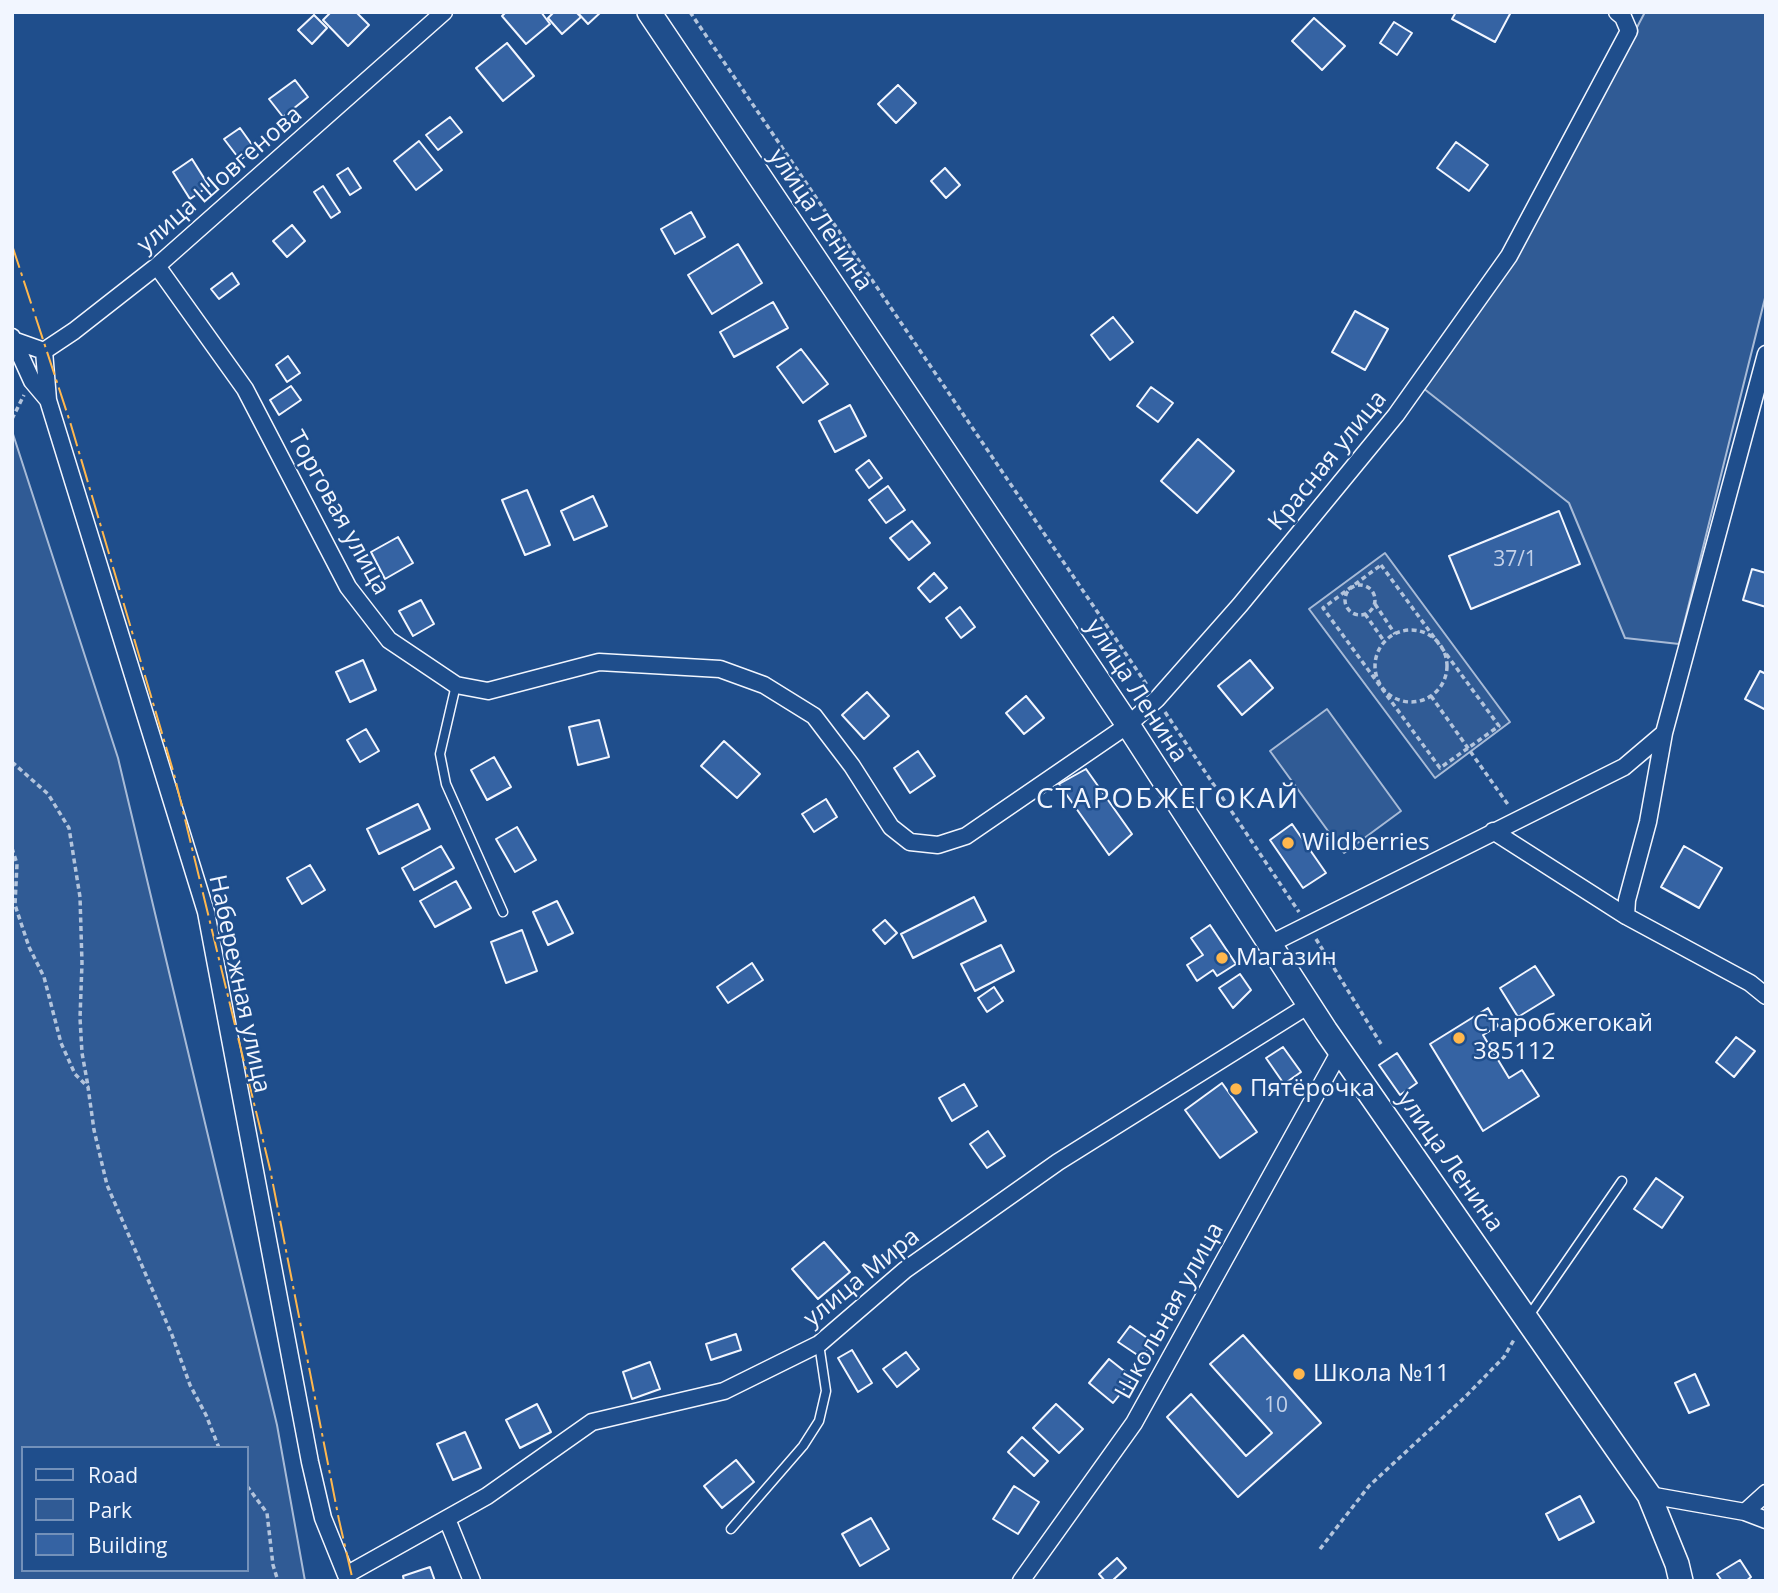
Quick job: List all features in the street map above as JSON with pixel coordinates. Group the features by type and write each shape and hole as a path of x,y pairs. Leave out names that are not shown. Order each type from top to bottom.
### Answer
{"street":[{"name":"улица Шовгенова","path":"44,351 157,266 444,12"},
{"name":"улица Ленина","path":"649,12 1128,725 1268,945 1649,1495 1677,1564 1681,1581"},
{"name":"Красная улица","path":"966,836 1128,725 1157,699 1240,605 1396,415 1509,256 1629,31 1623,17 1617,12"},
{"name":"Торговая улица","path":"157,266 245,389 348,587 388,640 456,685 488,691 599,663 720,669 764,685 814,716 852,766 891,827 910,842 938,845 966,836"},
{"path":"13,338 44,351 48,400"},
{"name":"Набережная улица","path":"13,338 32,381 48,400 206,912 310,1462 323,1518 346,1575"},
{"path":"1626,916 1648,822 1664,733 1759,415 1766,354"},
{"path":"1268,945 1624,766 1664,733"},
{"path":"1493,831 1626,916 1750,983 1766,996"},
{"name":"улица Мира","path":"346,1575 488,1496 592,1422 723,1391 820,1344 905,1270 1058,1162 1309,1005"},
{"name":"Школьная улица","path":"1021,1581 1134,1423 1340,1051"},
{"path":"1745,1511 1766,1493"},
{"path":"1649,1495 1745,1511 1766,1520"},
{"path":"447,1519 472,1581"}],"lane":[{"path":"456,685 440,754 446,784 503,912"},
{"path":"1527,1318 1622,1181"},
{"path":"731,1529 803,1446 818,1421 826,1391 820,1344"}],"path":[{"path":"690,12 1157,699 1307,925 1381,1044"},
{"path":"12,419 32,381"},
{"path":"1381,565 1443,649 1499,726 1440,768 1323,608 1381,565"},
{"path":"1375,604 1364,614 1352,613 1345,599 1347,592 1353,586 1368,586 1374,592 1375,604 1395,634"},
{"path":"1364,614 1384,641"},
{"path":"1416,630 1432,636 1443,649 1447,666 1443,683 1431,696 1415,702 1397,700 1382,690 1375,674 1375,656 1384,641 1395,634 1416,630"},
{"path":"1431,696 1518,819"},
{"path":"12,762 48,794 69,828 80,897 82,963 79,1018 82,1052 94,1130 107,1185 218,1446"},
{"path":"12,848 17,864 15,905 29,947 44,977 61,1043 75,1074 88,1087"},
{"path":"1320,1549 1369,1486 1504,1357 1527,1318"},
{"path":"248,1487 267,1513 273,1565 278,1581"}],"green space":[{"path":"1645,12 1766,12 1766,294 1679,644 1625,638 1569,503 1423,388 1451,352 1532,228"},
{"path":"12,431 118,758 277,1425 305,1581 12,1581"},
{"path":"1385,553 1510,722 1435,778 1309,609"},
{"path":"1327,709 1401,811 1344,853 1270,751"}],"building":[{"path":"331,12 356,12 369,25 348,46 323,20"},
{"path":"506,12 541,12 550,24 526,44 502,16"},
{"path":"554,12 576,12 581,17 562,34 548,18"},
{"path":"577,12 601,12 588,24"},
{"path":"1456,12 1511,12 1495,42 1452,19"},
{"path":"314,15 327,28 312,44 298,30"},
{"path":"1314,18 1345,46 1322,70 1292,41"},
{"path":"1394,22 1412,33 1397,55 1380,43"},
{"path":"507,43 534,76 503,101 476,68"},
{"path":"295,80 308,97 283,117 269,99"},
{"path":"898,85 916,103 896,123 878,104"},
{"path":"450,117 462,132 438,150 426,135"},
{"path":"240,128 255,149 240,160 224,139"},
{"path":"419,141 442,170 416,190 394,161"},
{"path":"1456,142 1488,165 1469,191 1437,168"},
{"path":"192,159 209,186 190,199 173,172"},
{"path":"348,168 361,188 350,195 337,175"},
{"path":"945,168 960,185 946,198 931,181"},
{"path":"323,186 340,212 331,218 314,192"},
{"path":"691,212 705,237 675,254 661,229"},
{"path":"292,225 305,241 287,257 273,241"},
{"path":"738,244 762,283 712,314 688,275"},
{"path":"232,273 239,284 219,299 211,289"},
{"path":"773,302 788,328 734,357 720,332"},
{"path":"1355,311 1388,329 1365,370 1332,352"},
{"path":"1113,317 1133,342 1110,360 1091,335"},
{"path":"801,349 828,384 803,403 777,367"},
{"path":"288,356 300,373 287,382 276,365"},
{"path":"291,386 301,400 279,415 270,400"},
{"path":"1151,387 1173,403 1158,422 1137,406"},
{"path":"850,405 866,436 835,452 819,421"},
{"path":"1198,439 1234,471 1197,513 1161,481"},
{"path":"869,460 882,478 869,488 856,470"},
{"path":"888,486 905,510 886,523 869,500"},
{"path":"527,490 550,545 525,555 502,500"},
{"path":"593,496 607,526 574,540 561,511"},
{"path":"1559,511 1580,564 1471,609 1449,556"},
{"path":"912,521 930,543 909,560 890,538"},
{"path":"398,537 413,563 385,579 371,552"},
{"path":"1752,569 1766,573 1766,607 1743,600"},
{"path":"934,573 947,588 930,602 918,588"},
{"path":"421,600 434,624 413,636 399,611"},
{"path":"960,607 975,627 961,638 946,618"},
{"path":"363,660 376,690 350,702 336,672"},
{"path":"1250,660 1273,688 1242,715 1218,686"},
{"path":"1760,671 1766,674 1766,710 1745,699"},
{"path":"867,692 889,716 864,739 842,715"},
{"path":"1026,696 1044,718 1024,734 1006,713"},
{"path":"599,720 609,757 578,765 569,727"},
{"path":"366,729 379,751 360,762 347,740"},
{"path":"724,741 760,774 737,798 701,766"},
{"path":"918,751 935,776 910,793 894,768"},
{"path":"494,757 511,787 487,800 471,770"},
{"path":"1086,769 1132,834 1109,855 1059,784"},
{"path":"826,799 837,817 814,832 802,814"},
{"path":"418,804 430,829 379,854 367,829"},
{"path":"1292,824 1326,873 1303,888 1270,840"},
{"path":"517,827 536,860 515,872 496,839"},
{"path":"441,846 454,868 414,890 402,868"},
{"path":"1684,846 1722,868 1699,908 1661,887"},
{"path":"310,865 325,890 302,904 287,878"},
{"path":"456,881 471,908 435,927 420,901"},
{"path":"974,897 986,921 913,958 901,934"},
{"path":"557,901 573,933 548,945 533,912"},
{"path":"885,920 897,933 885,944 873,930"},
{"path":"1210,925 1236,964 1217,976 1213,970 1197,981 1187,965 1203,955 1191,938"},
{"path":"522,930 537,971 506,983 491,942"},
{"path":"1001,945 1014,971 975,991 961,964"},
{"path":"752,963 763,980 728,1003 717,987"},
{"path":"1535,966 1554,995 1518,1017 1500,988"},
{"path":"1240,974 1251,990 1233,1008 1219,988"},
{"path":"994,987 1003,1001 987,1012 978,998"},
{"path":"1488,1008 1498,1026 1483,1035 1509,1078 1522,1070 1539,1096 1483,1131 1430,1044"},
{"path":"1736,1037 1755,1051 1734,1077 1716,1062"},
{"path":"1283,1047 1301,1072 1284,1084 1266,1058"},
{"path":"1397,1053 1417,1083 1400,1095 1379,1065"},
{"path":"1222,1083 1257,1132 1220,1158 1185,1110"},
{"path":"964,1084 977,1106 952,1121 939,1098"},
{"path":"988,1131 1005,1156 987,1168 970,1144"},
{"path":"1656,1178 1683,1197 1662,1228 1634,1209"},
{"path":"824,1242 850,1272 818,1299 792,1269"},
{"path":"1130,1326 1153,1342 1142,1358 1118,1342"},
{"path":"736,1334 741,1350 711,1360 706,1344"},
{"path":"1243,1335 1321,1423 1238,1497 1167,1417 1191,1394 1246,1456 1272,1433 1210,1364"},
{"path":"852,1350 872,1383 858,1392 838,1358"},
{"path":"906,1352 919,1369 897,1387 883,1369"},
{"path":"1109,1359 1133,1378 1113,1403 1089,1383"},
{"path":"650,1362 660,1389 632,1399 623,1372"},
{"path":"1695,1374 1709,1405 1689,1413 1675,1383"},
{"path":"537,1404 551,1432 520,1448 506,1420"},
{"path":"1056,1404 1083,1429 1059,1453 1033,1428"},
{"path":"465,1432 481,1468 453,1480 437,1444"},
{"path":"1022,1437 1048,1461 1034,1476 1008,1452"},
{"path":"736,1460 754,1482 722,1508 704,1486"},
{"path":"1014,1486 1039,1502 1018,1534 993,1519"},
{"path":"1580,1496 1594,1522 1559,1540 1546,1514"},
{"path":"871,1518 889,1549 860,1566 842,1534"},
{"path":"1117,1558 1126,1568 1112,1581 1105,1581 1099,1574"},
{"path":"1740,1560 1751,1577 1746,1581 1722,1581 1717,1574"},
{"path":"430,1567 435,1581 404,1581 403,1576"}],"power":[{"path":"12,245 71,425 174,774 270,1169 353,1581"}],"place":[{"name":"Wildberries","path":"1288,843"},
{"name":"Магазин","path":"1222,958"},
{"name":"Старобжегокай 385112","path":"1459,1038"},
{"name":"Пятёрочка","path":"1236,1089"},
{"name":"Школа №11","path":"1299,1374"}],"district":[{"name":"СТАРОБЖЕГОКАЙ","path":"1168,800"}]}
